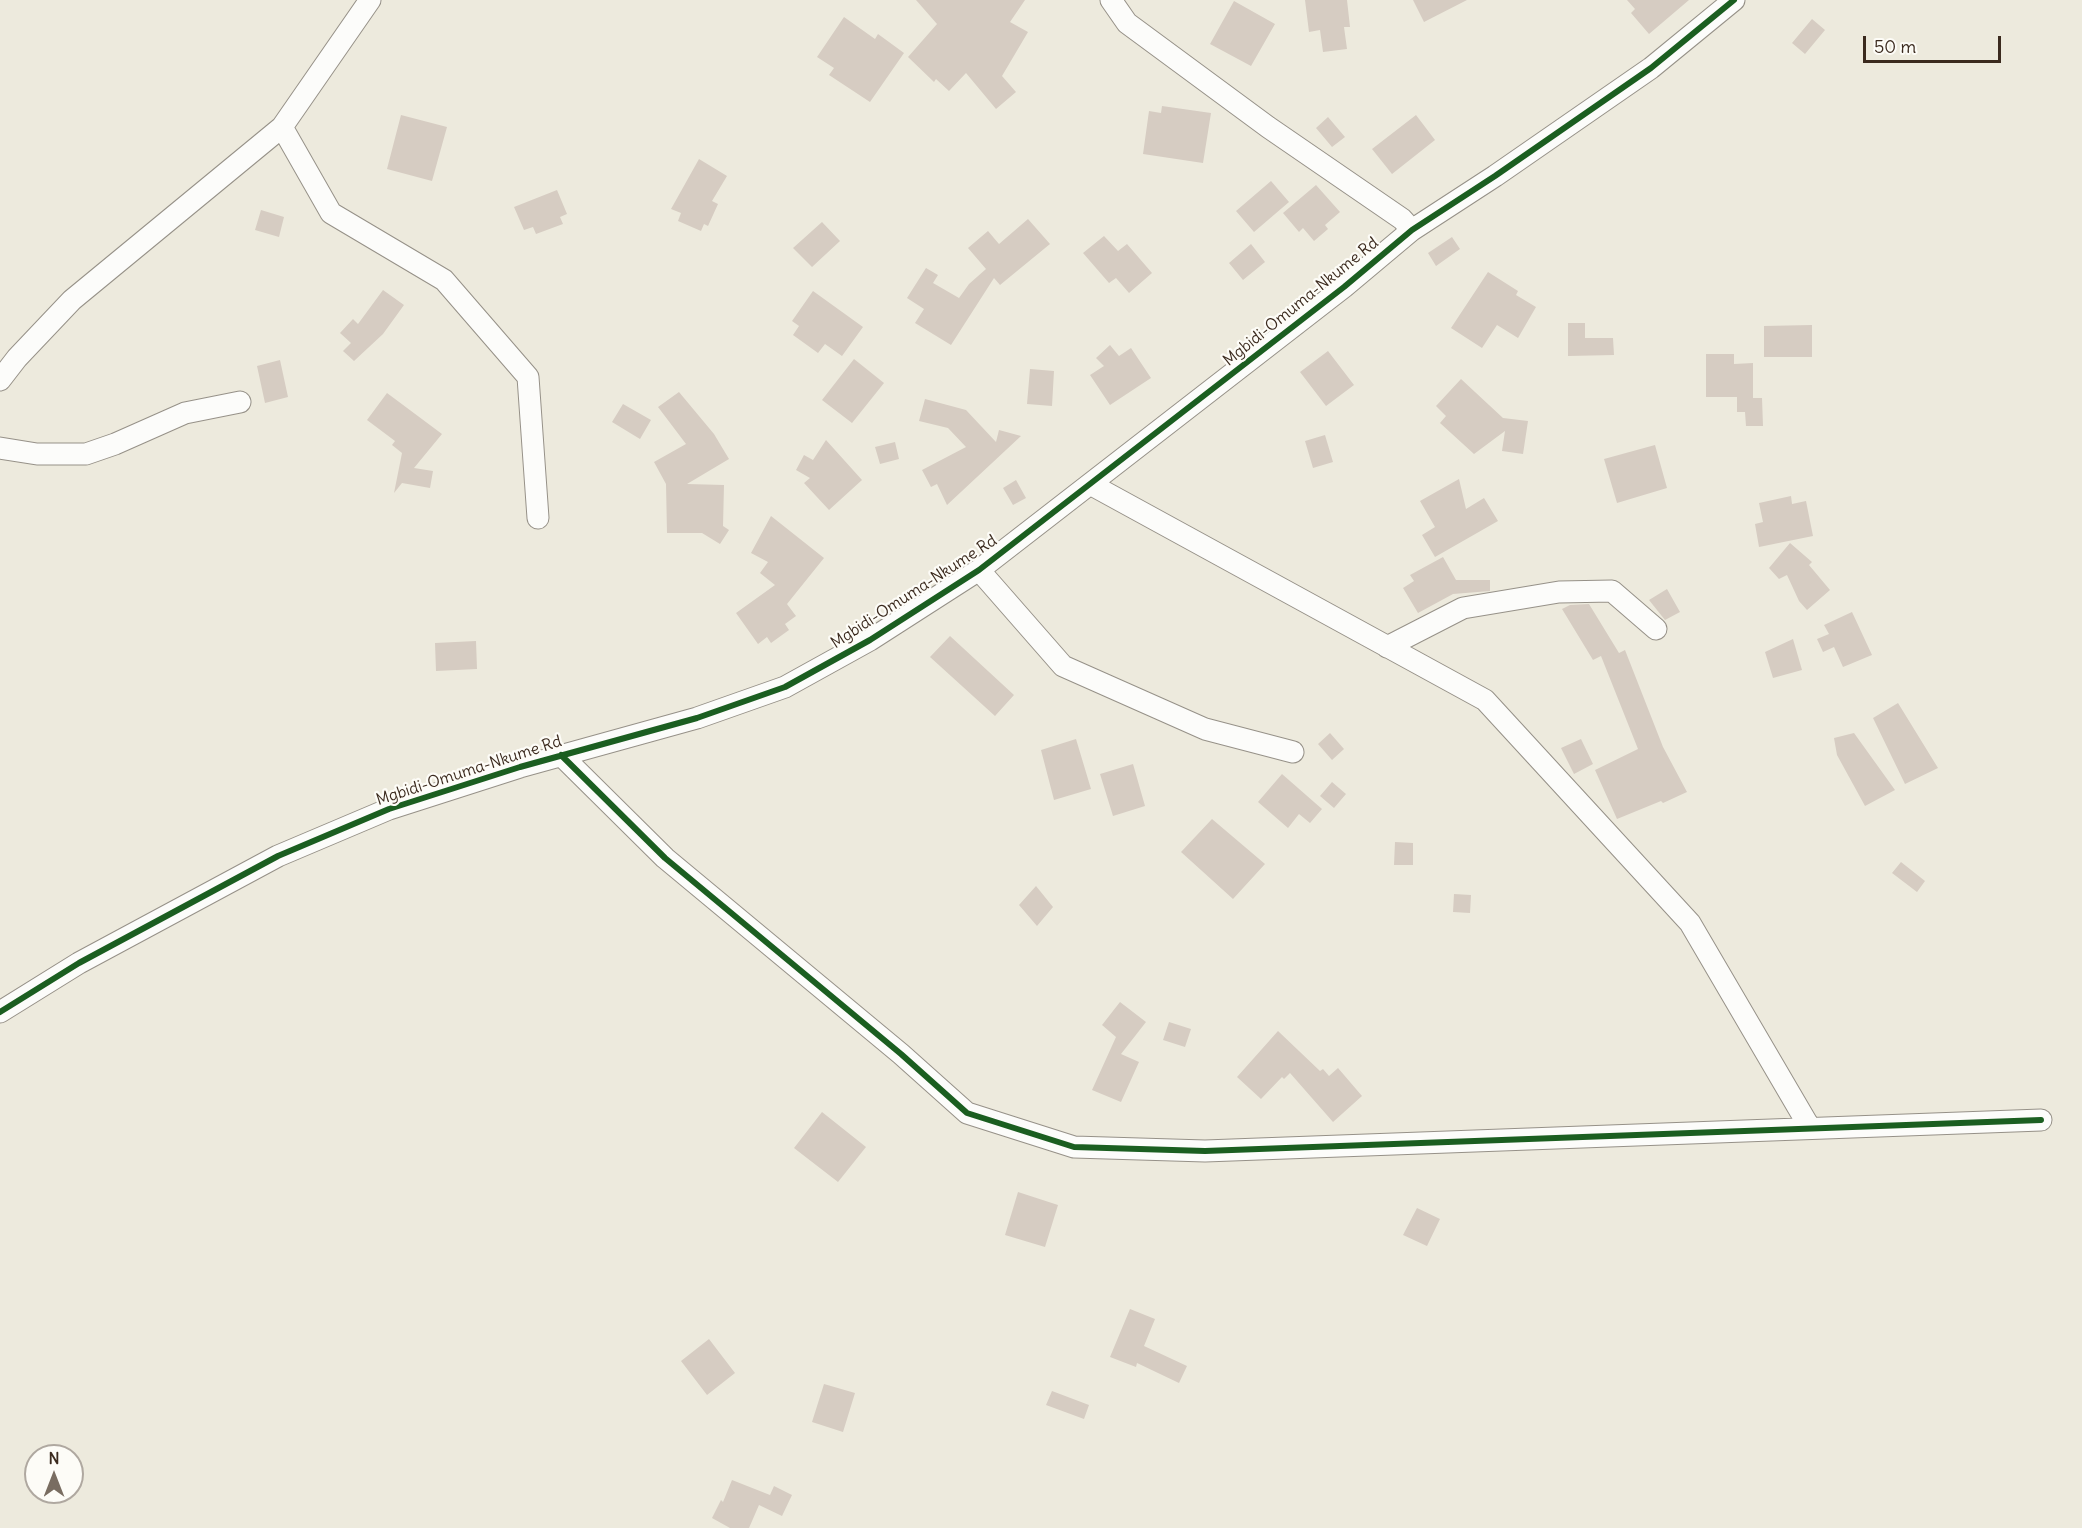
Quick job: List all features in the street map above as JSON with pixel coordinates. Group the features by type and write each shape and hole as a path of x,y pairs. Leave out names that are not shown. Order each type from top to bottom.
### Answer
{"street":[{"path":"0,380 17,358 72,300 282,127 370,0"},
{"path":"1111,0 1126,23 1268,127 1402,219 1412,230"},
{"name":"Mgbidi-Omuma-Nkume Rd","path":"0,1012 79,963 278,856 390,809 561,755 696,718 784,687 870,640 979,570 1344,287 1412,230 1495,176 1651,68 1734,0"},
{"path":"282,127 331,213 444,280 528,377 538,518"},
{"path":"0,448 37,454 86,454 115,444 185,413 240,402"},
{"path":"1090,484 1485,700 1690,923 1810,1128"},
{"path":"979,570 1063,666 1205,729 1293,752"},
{"path":"1387,646 1462,608 1559,592 1612,591 1656,629"},
{"path":"561,755 665,858 901,1054 967,1113 1074,1147 1205,1151 2041,1120"}],"building":[{"path":"916,0 1025,0 1010,22 1028,32 1002,76 1016,92 996,109 966,73 949,91 936,79 934,82 908,57 937,24"},
{"path":"1305,0 1347,0 1350,27 1344,27 1347,49 1323,52 1320,30 1309,32"},
{"path":"1413,0 1467,0 1424,22"},
{"path":"1627,0 1689,0 1649,34 1631,13 1635,9"},
{"path":"1234,1 1275,24 1251,66 1210,44"},
{"path":"844,17 875,39 878,34 904,53 870,102 829,75 834,68 817,57"},
{"path":"1812,19 1825,30 1805,54 1792,43"},
{"path":"1162,106 1211,113 1203,163 1143,154 1149,111 1161,113"},
{"path":"401,115 447,127 432,181 387,169"},
{"path":"1416,115 1435,140 1392,174 1372,149"},
{"path":"1328,117 1345,137 1332,147 1316,128"},
{"path":"699,159 727,176 712,201 718,204 708,226 704,224 701,231 678,221 681,213 671,209"},
{"path":"1271,181 1289,202 1254,232 1236,211"},
{"path":"1316,185 1340,212 1325,225 1328,229 1314,241 1303,228 1299,232 1283,213"},
{"path":"557,190 567,214 560,217 563,224 536,234 533,227 524,230 514,207"},
{"path":"261,210 284,217 279,237 255,230"},
{"path":"1028,219 1050,244 1000,285 994,278 951,345 915,323 924,309 907,298 926,268 938,275 933,283 959,298 969,284 986,269 968,248 988,231 999,244"},
{"path":"822,222 840,241 812,267 793,248"},
{"path":"1104,236 1118,251 1127,244 1152,273 1129,293 1116,278 1109,283 1083,253"},
{"path":"1452,237 1460,249 1436,266 1428,253"},
{"path":"1251,244 1265,262 1243,280 1229,263"},
{"path":"1488,272 1518,291 1516,295 1536,307 1518,338 1497,325 1482,348 1451,328"},
{"path":"383,290 404,305 383,334 354,361 343,351 351,343 340,333 353,319 358,324"},
{"path":"813,291 863,327 842,356 825,344 818,353 793,335 799,326 792,321"},
{"path":"1568,323 1585,323 1585,338 1613,338 1614,355 1568,356"},
{"path":"1812,325 1812,357 1764,357 1764,326"},
{"path":"1110,345 1119,356 1131,348 1151,378 1110,405 1090,375 1104,366 1096,358"},
{"path":"1328,351 1354,385 1326,406 1300,372"},
{"path":"1706,354 1734,354 1734,364 1753,363 1753,398 1762,398 1763,426 1746,426 1745,412 1737,412 1737,397 1706,397"},
{"path":"854,359 884,383 852,423 822,400"},
{"path":"280,360 288,397 265,403 257,366"},
{"path":"1030,369 1054,371 1052,406 1027,404"},
{"path":"1461,379 1503,418 1528,421 1523,454 1502,451 1505,431 1474,454 1440,423 1446,416 1436,406"},
{"path":"679,392 714,434 729,459 687,484 724,485 723,526 729,530 720,544 702,533 667,533 666,484 654,462 686,444 658,407"},
{"path":"387,393 442,434 414,468 433,471 430,488 402,483 394,493 402,453 392,445 395,441 367,420"},
{"path":"925,399 966,410 996,442 999,430 1021,436 947,505 937,484 931,487 922,470 966,447 948,428 919,421"},
{"path":"623,404 651,420 640,439 612,422"},
{"path":"1325,435 1333,462 1313,468 1305,441"},
{"path":"826,440 862,480 829,510 804,483 810,478 796,470 804,455 813,460"},
{"path":"895,442 899,459 880,464 875,447"},
{"path":"1655,445 1667,488 1617,503 1604,459"},
{"path":"1459,479 1466,509 1484,498 1498,521 1435,557 1422,535 1435,527 1420,501"},
{"path":"1016,480 1026,498 1013,505 1003,488"},
{"path":"1791,496 1792,504 1806,501 1813,536 1759,547 1755,524 1763,522 1759,503"},
{"path":"771,516 824,558 787,604 796,616 785,624 789,630 771,643 767,637 758,644 736,613 775,585 760,573 768,562 751,553"},
{"path":"1790,543 1812,562 1809,565 1830,590 1807,610 1799,601 1787,575 1779,579 1769,568"},
{"path":"1443,557 1456,580 1490,580 1490,591 1453,594 1418,613 1403,588 1414,581 1410,575"},
{"path":"1667,589 1680,612 1665,620 1649,600"},
{"path":"1589,604 1619,653 1625,650 1663,747 1687,792 1617,819 1595,770 1638,749 1601,656 1593,660 1562,609 1570,605"},
{"path":"1852,612 1872,655 1843,667 1834,647 1823,652 1817,639 1829,634 1824,625"},
{"path":"950,636 1014,695 995,716 930,657"},
{"path":"1793,639 1802,670 1773,678 1765,652"},
{"path":"476,641 477,669 436,671 435,643"},
{"path":"1898,703 1938,768 1905,784 1873,718"},
{"path":"1330,733 1344,749 1332,760 1318,744"},
{"path":"1854,733 1895,790 1865,806 1837,755 1834,738"},
{"path":"1076,739 1091,789 1054,800 1041,750"},
{"path":"1581,739 1593,764 1574,774 1561,748"},
{"path":"1133,764 1145,806 1113,816 1100,774"},
{"path":"1282,774 1322,809 1310,823 1299,814 1288,828 1258,802"},
{"path":"1332,782 1346,794 1334,808 1320,796"},
{"path":"1212,819 1265,864 1233,899 1181,852"},
{"path":"1395,842 1413,843 1413,865 1394,865"},
{"path":"1901,862 1925,881 1917,892 1892,873"},
{"path":"1036,886 1053,907 1037,926 1019,905"},
{"path":"1454,894 1471,895 1470,913 1453,912"},
{"path":"1120,1002 1146,1022 1121,1054 1139,1062 1121,1102 1092,1090 1116,1037 1102,1025"},
{"path":"1169,1022 1191,1029 1185,1047 1163,1040"},
{"path":"1278,1031 1320,1071 1323,1069 1329,1076 1338,1068 1362,1096 1333,1122 1290,1073 1284,1079 1282,1077 1261,1099 1237,1077"},
{"path":"822,1112 866,1147 838,1182 794,1148"},
{"path":"1018,1192 1058,1205 1045,1247 1005,1235"},
{"path":"1417,1208 1440,1219 1427,1246 1403,1235"},
{"path":"1130,1309 1155,1319 1144,1346 1187,1366 1179,1383 1137,1363 1136,1367 1110,1357"},
{"path":"709,1339 735,1373 707,1395 681,1361"},
{"path":"824,1384 855,1393 843,1432 812,1422"},
{"path":"1052,1391 1089,1405 1084,1419 1046,1405"},
{"path":"732,1480 770,1495 774,1486 792,1495 782,1516 759,1505 749,1528 730,1528 712,1518 721,1500 723,1502"}],"cycle path":[{"path":"0,1012 79,963 278,856 389,809 520,767 697,718 785,687 870,640 979,570 1344,287 1412,230 1495,176 1651,68 1734,0"},
{"path":"561,755 665,858 901,1054 967,1113 1074,1147 1205,1151 2041,1120"}]}
